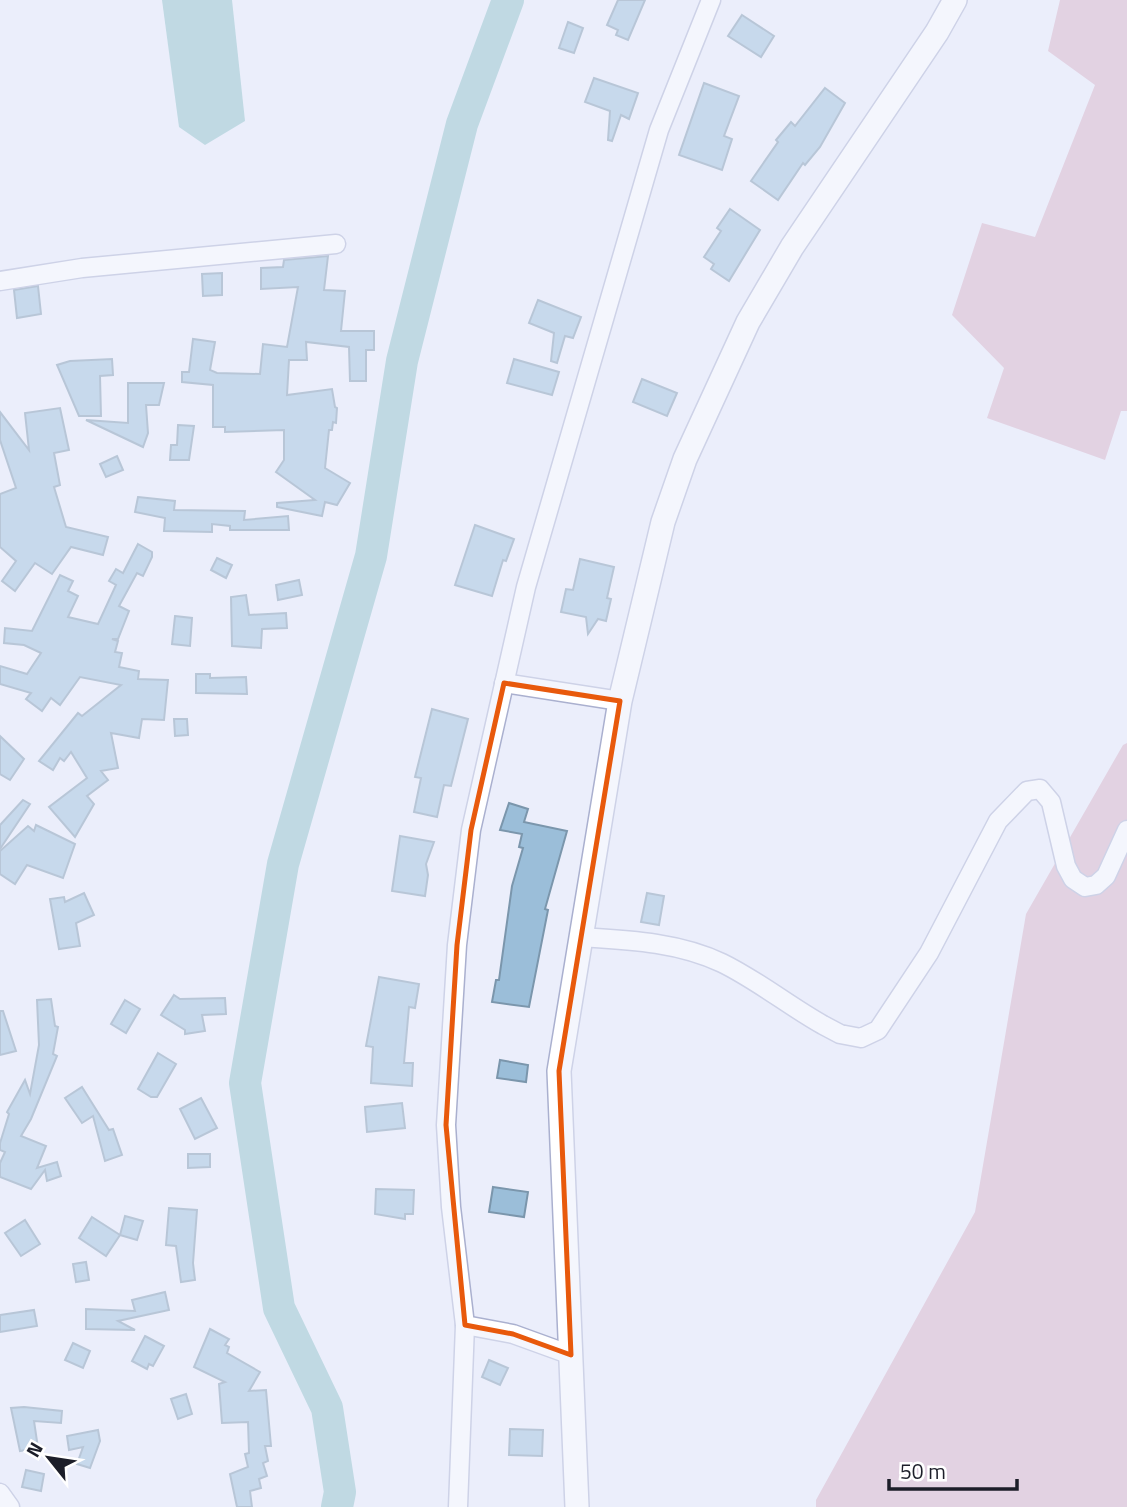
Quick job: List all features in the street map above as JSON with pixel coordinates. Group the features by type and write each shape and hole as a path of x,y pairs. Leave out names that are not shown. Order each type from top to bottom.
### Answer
{"street":[{"path":"458,1507 465,1325 451,1207 446,1125 456,959 471,830 526,587 659,130 711,0"},
{"path":"578,1507 558,1090 564,1033 620,701 663,522 674,489 748,322 793,247 937,32 955,0"},
{"path":"0,281 82,268 336,244"},
{"path":"504,682 620,701"},
{"path":"580,937 643,941 695,953 722,963 823,1026 861,1038 878,1030 897,1007 960,899 999,821 1027,791 1040,789 1051,802 1066,866 1073,879 1086,887 1096,886 1106,876 1127,830"},
{"path":"465,1325 513,1334 571,1355"},
{"path":"0,1493 10,1507"}],"highlighted area":[{"path":"504,683 620,701 559,1071 571,1355 513,1334 465,1325 446,1125 457,945 471,830"}],"shaded area":[{"path":"1060,0 1127,0 1127,411 1121,411 1105,460 987,418 1004,368 952,315 982,223 1035,237 1095,85 1048,51"},
{"path":"1127,743 1127,1507 816,1507 816,1500 975,1212 1026,914 1123,745"}],"water":[{"path":"162,0 232,0 245,121 205,145 179,127"}],"building":[{"path":"618,0 645,0 628,40 616,35 618,30 607,25"},
{"path":"742,15 774,36 761,57 728,36"},
{"path":"568,22 583,28 574,53 559,48"},
{"path":"594,78 638,93 629,119 621,115 612,141 608,140 610,111 585,102"},
{"path":"704,83 739,96 724,136 732,139 722,170 679,155"},
{"path":"825,88 845,103 820,147 805,165 803,163 778,200 751,181 778,142 776,140 791,122 795,126"},
{"path":"730,209 760,230 729,281 711,269 714,264 704,257 721,231 717,228"},
{"path":"328,256 324,290 345,291 341,331 374,331 374,350 366,350 366,381 350,381 349,347 306,342 307,360 289,360 287,395 332,389 337,408 336,423 333,422 332,430 329,430 325,468 350,483 337,505 325,502 322,516 277,507 277,503 315,500 276,472 284,460 284,430 225,432 225,427 213,427 213,385 182,382 182,372 189,372 193,339 215,342 210,370 217,373 260,374 263,344 287,347 298,287 261,289 261,268 283,267 284,260"},
{"path":"222,273 222,295 203,296 202,274"},
{"path":"38,286 41,314 17,318 14,290"},
{"path":"538,300 581,317 573,338 565,336 557,363 551,361 554,333 529,323"},
{"path":"112,359 113,375 100,376 101,416 79,416 57,365 70,361"},
{"path":"514,359 559,372 552,395 507,383"},
{"path":"642,379 677,393 667,416 633,402"},
{"path":"128,383 164,383 159,405 146,405 148,433 143,447 86,420 128,423"},
{"path":"60,408 69,450 54,453 60,485 54,487 66,527 108,537 103,555 71,547 52,574 35,563 15,591 2,581 16,561 0,547 0,494 16,488 0,440 0,412 29,450 25,413"},
{"path":"178,425 194,426 189,460 170,460 171,445 177,445"},
{"path":"117,456 123,470 106,477 100,464"},
{"path":"138,497 175,501 174,510 245,511 244,520 288,516 289,530 230,530 230,526 212,524 212,532 164,531 165,518 135,512"},
{"path":"475,525 514,539 506,561 503,560 492,596 455,585"},
{"path":"138,544 152,552 152,557 143,576 137,573 119,606 129,611 118,639 112,639 118,641 115,652 122,653 119,667 139,671 138,679 168,680 164,720 142,719 139,738 111,733 118,768 101,771 108,780 87,796 94,804 75,837 49,807 87,778 71,752 64,761 60,758 53,770 39,761 78,713 82,716 121,685 80,677 60,705 51,698 42,711 26,699 31,693 0,684 0,666 27,674 41,653 24,645 4,643 5,628 32,631 60,575 73,581 68,591 78,596 68,617 98,624 116,585 109,581 116,569 123,573"},
{"path":"217,558 232,565 226,578 211,570"},
{"path":"580,559 614,567 607,598 611,599 606,621 598,619 588,634 586,617 561,612 566,589 573,590"},
{"path":"299,580 302,595 278,600 276,585"},
{"path":"246,595 249,615 286,613 287,628 262,629 261,648 232,646 231,597"},
{"path":"175,616 192,618 190,646 172,644"},
{"path":"196,674 210,674 210,678 246,677 247,694 196,693"},
{"path":"432,709 468,719 451,786 444,785 437,817 414,812 421,778 415,777"},
{"path":"174,719 187,719 188,735 175,736"},
{"path":"0,736 24,759 10,780 0,774"},
{"path":"23,800 30,804 0,849 0,825"},
{"path":"509,803 528,809 524,822 567,831 545,909 548,910 529,1007 492,1002 496,980 499,980 512,886 523,848 519,847 522,834 500,830"},
{"path":"36,825 75,844 63,878 27,865 15,884 0,874 0,851 28,826 34,831"},
{"path":"400,836 434,842 426,864 428,875 425,896 392,891"},
{"path":"84,893 94,915 76,923 80,946 59,949 50,899 64,897 65,902"},
{"path":"647,893 664,896 659,925 641,922"},
{"path":"379,977 419,984 415,1008 409,1007 404,1063 413,1063 412,1086 371,1083 373,1047 366,1046"},
{"path":"174,995 180,999 225,998 226,1014 202,1015 205,1031 185,1034 185,1030 161,1015"},
{"path":"51,999 55,1026 58,1027 53,1054 57,1056 31,1119 21,1136 46,1146 37,1168 57,1162 61,1176 47,1181 45,1170 31,1189 0,1177 0,1163 5,1152 0,1150 0,1143 9,1114 7,1112 25,1080 30,1094 39,1045 37,1000"},
{"path":"125,1000 140,1009 126,1033 111,1024"},
{"path":"0,1011 3,1011 16,1051 0,1055"},
{"path":"158,1053 176,1064 157,1097 151,1097 138,1089"},
{"path":"500,1060 528,1065 526,1082 497,1078"},
{"path":"82,1087 109,1130 113,1129 122,1155 105,1161 93,1116 82,1123 65,1098"},
{"path":"201,1098 217,1128 195,1139 180,1109"},
{"path":"402,1103 405,1128 367,1132 365,1107"},
{"path":"188,1154 210,1154 210,1167 188,1168"},
{"path":"493,1187 528,1192 524,1217 489,1212"},
{"path":"376,1189 414,1190 413,1214 405,1214 405,1219 375,1214"},
{"path":"169,1208 197,1210 193,1263 195,1280 181,1282 176,1246 166,1245"},
{"path":"125,1216 143,1221 137,1240 120,1235"},
{"path":"92,1217 120,1235 106,1256 79,1238"},
{"path":"25,1220 40,1244 21,1256 5,1233"},
{"path":"86,1262 89,1280 76,1282 73,1264"},
{"path":"165,1292 169,1310 118,1321 135,1330 86,1329 86,1309 135,1311 132,1300"},
{"path":"34,1310 37,1326 0,1332 0,1315"},
{"path":"210,1329 229,1339 225,1345 229,1347 227,1353 260,1372 249,1391 266,1390 271,1446 265,1446 268,1461 263,1463 267,1476 259,1479 261,1488 250,1491 252,1507 237,1507 230,1474 248,1467 245,1454 249,1453 248,1422 222,1423 219,1384 225,1382 194,1367"},
{"path":"145,1336 164,1346 153,1366 149,1364 147,1369 132,1361"},
{"path":"73,1343 90,1351 83,1368 65,1360"},
{"path":"489,1360 508,1368 500,1385 482,1377"},
{"path":"186,1394 192,1414 178,1419 171,1399"},
{"path":"11,1408 62,1411 61,1423 34,1421 38,1448 20,1451"},
{"path":"510,1429 543,1430 542,1456 509,1455"},
{"path":"98,1430 100,1441 90,1468 77,1464 83,1447 69,1450 67,1436"},
{"path":"26,1470 44,1474 41,1491 22,1487"}],"waterway":[{"path":"337,1507 340,1492 327,1408 279,1308 245,1083 283,864 371,556 402,361 462,124 508,0"}]}
